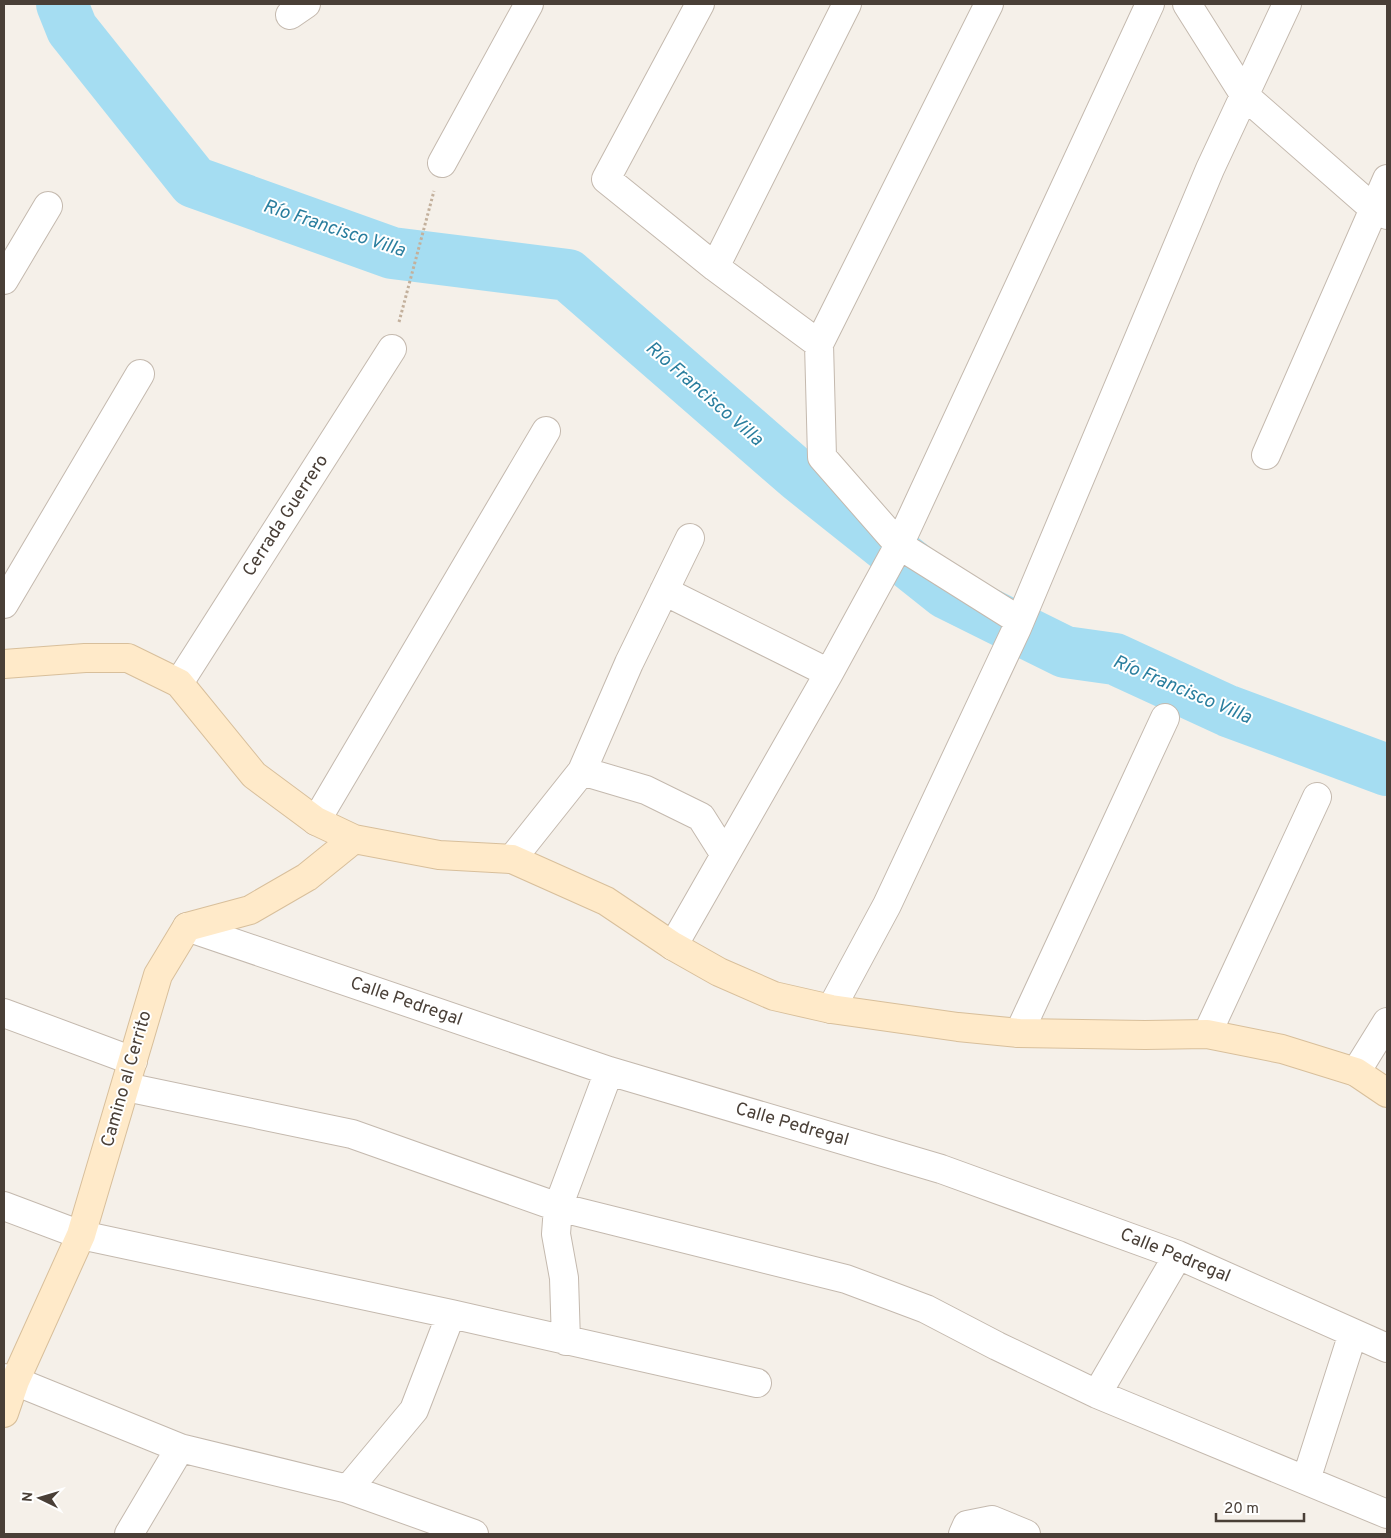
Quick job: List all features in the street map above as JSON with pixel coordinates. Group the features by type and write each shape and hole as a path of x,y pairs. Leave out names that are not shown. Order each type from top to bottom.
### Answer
{"main road":[{"path":"4,664 85,658 128,658 179,684 254,775 316,821 354,839 439,855 512,859 606,901 673,946 719,972 774,996 831,1009 958,1027 1020,1033 1207,1034 1282,1049 1356,1072 1387,1093"},
{"path":"187,927 250,910 306,877 354,839"},
{"name":"Camino al Cerrito","path":"4,1413 10,1379 81,1235 158,974 187,927"}],"street":[{"path":"442,163 529,4"},
{"path":"700,4 606,179 715,268 818,344"},
{"path":"715,268 847,4"},
{"path":"989,4 818,344 822,457 898,545 1020,621"},
{"path":"673,946 829,673 898,545 1150,4"},
{"path":"1187,4 1245,96 1380,212"},
{"path":"831,1009 887,905 1020,621 1210,169 1287,4"},
{"path":"1266,455 1380,212 1387,178"},
{"path":"4,280 48,206"},
{"name":"Cerrada Guerrero","path":"179,684 392,350"},
{"path":"4,604 140,374"},
{"path":"316,821 546,431"},
{"path":"512,859 582,771 628,663 690,538"},
{"path":"664,592 829,673"},
{"path":"1020,1033 1165,718"},
{"path":"582,771 646,790 701,817 725,855"},
{"path":"1207,1034 1317,798"},
{"name":"Calle Pedregal","path":"187,927 609,1072 941,1169 1178,1255 1387,1348"},
{"path":"4,1013 129,1074 352,1134 558,1207 846,1279 926,1309 997,1346 1097,1394 1387,1514"},
{"path":"1356,1072 1387,1022"},
{"path":"566,1341 564,1278 556,1234 558,1207 609,1072"},
{"path":"4,1206 81,1235 451,1314 757,1383"},
{"path":"1097,1394 1178,1255"},
{"path":"348,1489 414,1410 451,1314"},
{"path":"1306,1480 1353,1333"},
{"path":"10,1379 180,1448 348,1489 474,1534"},
{"path":"129,1534 180,1448"},
{"path":"963,1534 967,1525 992,1520 1026,1534"}],"path":[{"path":"392,350 442,163"}],"waterway":[{"name":"Río Francisco Villa","path":"62,4 72,29 194,182 392,253 568,275 799,476 946,593 1065,652 1115,659 1228,711 1387,770"}]}
